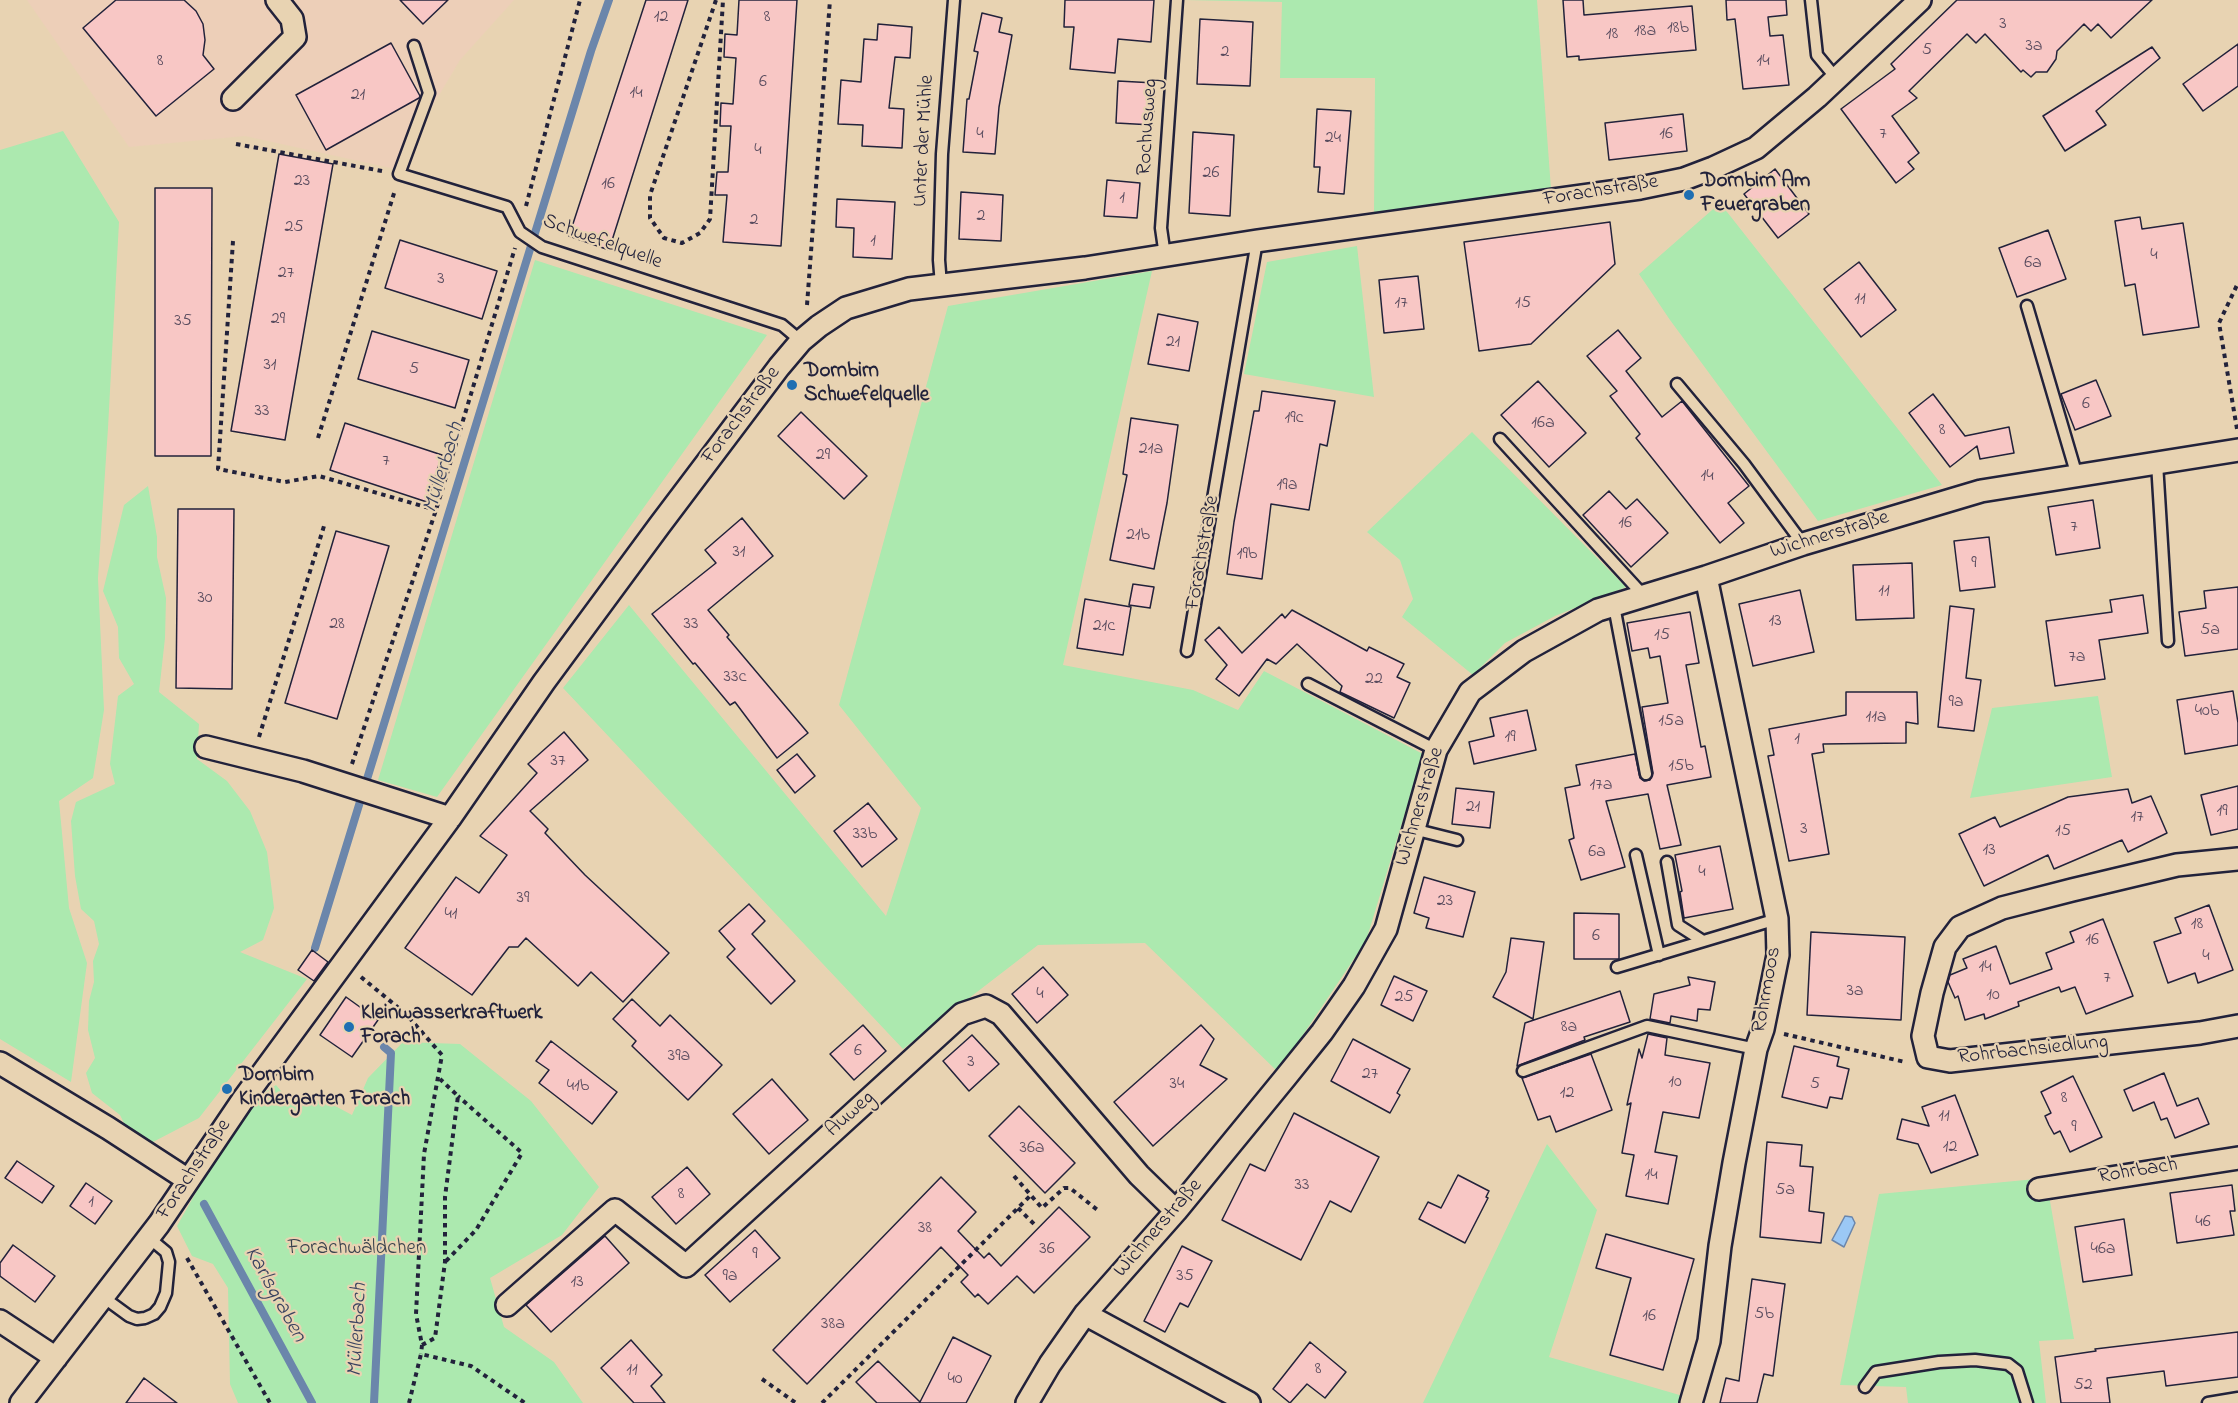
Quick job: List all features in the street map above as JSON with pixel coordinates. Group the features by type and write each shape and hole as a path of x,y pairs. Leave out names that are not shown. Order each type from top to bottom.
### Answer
{"street":[{"path":"233,99 295,37 292,19 277,0"},
{"name":"Forachstraße","path":"21,1403 148,1237 338,968 450,818 544,682 659,525 778,367 801,341 819,326 846,308 909,289 1085,268 1257,241 1640,188 1684,179 1756,148 1794,117 1920,0"},
{"name":"Wichnerstraße","path":"1027,1403 1050,1364 1085,1314 1176,1211 1322,1032 1354,986 1386,929 1436,750 1470,692 1524,651 1598,610 1706,577 1803,543 1980,491 2238,450"},
{"name":"Rohrmoos","path":"1691,1403 1708,1341 1722,1235 1778,955 1777,919 1706,577"},
{"path":"207,747 303,771 450,818"},
{"name":"Rohrbachsiedlung","path":"2238,859 2177,866 2072,890 2002,908 1960,927 1945,947 1923,1036 1928,1057 1950,1061 2200,1033 2238,1026"},
{"name":"Auweg","path":"507,1305 615,1210 686,1266 962,1014 986,1006 1001,1014 1139,1175 1176,1211"},
{"path":"0,1064 108,1128 188,1180"},
{"name":"Rohrbach","path":"2039,1189 2238,1158"},
{"path":"1085,1314 1249,1403"},
{"path":"0,1321 56,1358"}],"lane":[{"name":"Unter der Mühle","path":"941,285 939,260 942,154 954,0"},
{"name":"Rochusweg","path":"1165,255 1161,228 1177,0"},
{"path":"1811,0 1817,55 1836,78"},
{"path":"399,174 429,93 414,46"},
{"name":"Schwefelquelle","path":"399,174 507,207 520,232 542,247 782,325 801,341"},
{"name":"Forachstraße","path":"1187,651 1257,241"},
{"path":"2027,306 2076,476"},
{"path":"1677,384 1744,464 1803,543"},
{"path":"1500,439 1644,596"},
{"path":"2157,463 2168,641"},
{"path":"1614,606 1646,774"},
{"path":"1308,684 1436,750"},
{"path":"1413,829 1457,840"},
{"path":"1636,855 1659,955"},
{"path":"1667,862 1678,925 1703,941"},
{"path":"1617,968 1777,919"},
{"path":"1523,1071 1647,1026 1760,1039"},
{"path":"103,1297 129,1316 137,1319 154,1314 160,1307 166,1293 169,1262 166,1252 148,1237"},
{"path":"1865,1386 1876,1372 1939,1362 1976,1360 2008,1364 2018,1371 2027,1403"},
{"path":"2208,1403 2238,1398"}],"path":[{"path":"346,785 436,510 520,232 580,0"},
{"path":"716,0 650,195 650,218 664,238 682,243 700,233 710,219 723,0"},
{"path":"819,326 806,308 830,0"},
{"path":"236,144 399,174 318,438"},
{"path":"234,241 218,469 285,482 320,476 436,510"},
{"path":"2238,283 2219,323 2238,433"},
{"path":"252,758 324,526"},
{"path":"338,968 355,972 406,1014 442,1055 424,1154 416,1314 421,1349 409,1403"},
{"path":"1760,1039 1911,1063 1928,1057"},
{"path":"439,1078 522,1153 476,1230 445,1262"},
{"path":"421,1349 435,1338 445,1262 445,1197 458,1096"},
{"path":"1014,1176 1042,1208 1064,1188 1070,1188 1100,1212"},
{"path":"822,1403 1031,1195"},
{"path":"1018,1208 1034,1224"},
{"path":"186,1256 270,1403"},
{"path":"421,1349 471,1366 525,1403"},
{"path":"762,1379 796,1403"}],"shaded area":[{"path":"27,0 514,0 460,60 395,169 245,136 129,147"}],"green space":[{"path":"1185,0 1537,0 1551,189 1374,215 1375,78 1280,78 1282,2"},
{"path":"63,131 119,222 98,578 104,710 93,778 59,801 69,908 87,963 71,1082 0,1039 0,150"},
{"path":"1720,203 1942,485 1818,521 1670,320 1639,274"},
{"path":"1357,246 1374,397 1244,374 1267,262"},
{"path":"535,260 767,335 437,797 378,780"},
{"path":"1152,271 1063,665 1193,690 1238,710 1264,671 1423,754 1366,941 1278,1072 1145,943 1038,945 903,1049 563,688 629,605 886,916 921,808 839,705 948,306"},
{"path":"1472,432 1626,587 1555,616 1505,643 1473,675 1402,617 1413,599 1400,560 1367,532"},
{"path":"148,486 157,537 157,557 166,598 165,638 159,692 199,724 197,759 227,781 250,811 267,852 274,908 263,940 240,952 307,979 199,1118 151,1143 127,1129 120,1115 92,1093 86,1073 95,1058 88,1030 89,1001 94,982 93,961 99,944 94,921 81,909 75,876 71,821 76,802 115,784 110,764 118,696 134,684 119,658 118,627 103,591 124,505"},
{"path":"2098,696 2112,777 1970,798 1992,708"},
{"name":"Forachwäldchen","path":"403,1042 460,1044 531,1101 599,1187 562,1235 490,1278 504,1327 554,1362 583,1403 238,1403 230,1384 228,1288 213,1264 192,1256 177,1226 208,1171 238,1110 276,1085 291,1103 324,1100 352,1115 368,1078"},
{"path":"1547,1144 1597,1210 1549,1357 1683,1396 1680,1403 1423,1403"},
{"path":"2046,1178 2074,1339 2039,1341 2046,1403 1908,1403 1906,1387 1840,1385 1879,1194"}],"water":[{"path":"1845,1216 1852,1217 1855,1223 1844,1247 1832,1240"}],"building":[{"path":"116,0 184,0 196,11 203,24 205,40 203,55 214,69 156,116 83,28"},
{"path":"400,0 448,0 423,24"},
{"path":"646,0 688,0 609,250 569,236"},
{"path":"739,0 797,0 781,246 723,242 727,195 715,195 717,172 728,172 731,126 720,126 721,103 733,104 736,58 724,57 725,34 737,35"},
{"path":"1065,0 1154,0 1151,42 1118,39 1115,73 1070,69 1074,27 1064,27"},
{"path":"1563,0 1583,0 1584,15 1692,6 1696,50 1579,60 1579,56 1567,57"},
{"path":"1726,0 1786,0 1787,15 1768,17 1770,36 1783,35 1789,85 1743,89 1735,19 1727,20"},
{"path":"1957,0 2152,0 2111,38 2098,24 2091,31 2084,24 2057,51 2056,59 2047,72 2036,72 2031,77 2023,70 2021,72 1985,34 1976,43 1967,34 1909,91 1917,98 1892,116 1919,153 1908,162 1914,169 1896,183 1841,109 1895,69 1891,64"},
{"path":"982,13 1002,18 999,32 1012,35 999,107 995,154 963,152 967,99 969,99 978,52 974,51"},
{"path":"1200,19 1253,22 1250,86 1197,84"},
{"path":"878,24 912,27 910,58 895,57 889,108 904,109 902,148 862,146 863,125 838,124 841,80 861,82 864,39 877,40"},
{"path":"391,43 419,98 326,150 296,95"},
{"path":"2238,44 2238,86 2203,111 2183,84"},
{"path":"2152,47 2160,58 2096,111 2106,125 2065,151 2043,116"},
{"path":"1118,81 1155,83 1153,125 1116,123"},
{"path":"1317,109 1351,111 1344,194 1318,192 1320,167 1314,167"},
{"path":"1683,114 1687,151 1609,160 1605,123"},
{"path":"1193,132 1234,135 1230,216 1189,213"},
{"path":"279,154 333,164 285,440 231,431"},
{"path":"1775,169 1809,214 1778,238 1744,194"},
{"path":"1107,180 1140,183 1137,218 1104,216"},
{"path":"155,188 212,188 211,456 155,456"},
{"path":"961,192 1003,195 1001,241 959,239"},
{"path":"837,199 895,202 892,259 853,257 854,228 836,227"},
{"path":"2140,217 2142,229 2183,223 2199,327 2143,335 2135,284 2125,286 2115,221"},
{"path":"1610,222 1615,264 1531,344 1479,351 1464,242"},
{"path":"2048,230 2066,279 2017,297 1999,248"},
{"path":"400,240 497,271 482,319 385,288"},
{"path":"1859,262 1896,310 1861,337 1824,289"},
{"path":"1418,276 1424,329 1384,333 1379,280"},
{"path":"1158,314 1198,322 1189,371 1148,364"},
{"path":"1618,330 1641,358 1626,371 1662,417 1682,401 1749,486 1728,503 1744,523 1720,543 1636,438 1640,434 1610,396 1617,391 1587,356"},
{"path":"372,331 469,360 455,408 358,379"},
{"path":"2096,380 2111,416 2075,430 2061,394"},
{"path":"1538,381 1586,433 1549,467 1501,415"},
{"path":"1262,391 1335,401 1327,446 1320,444 1309,510 1271,504 1262,579 1227,574 1254,411 1259,411"},
{"path":"1933,394 1965,436 2009,427 2014,453 1980,459 1977,446 1950,467 1909,413"},
{"path":"801,412 867,476 844,499 778,436"},
{"path":"1131,418 1178,425 1167,503 1154,569 1110,560 1127,475 1123,474"},
{"path":"345,423 442,455 427,502 330,470"},
{"path":"1609,491 1626,509 1637,499 1668,533 1631,567 1583,515"},
{"path":"2093,500 2100,548 2056,555 2048,507"},
{"path":"178,509 234,509 232,689 176,688"},
{"path":"742,518 773,556 708,610 729,635 727,637 808,733 777,758 735,702 730,705 652,614 716,563 705,550"},
{"path":"336,531 389,546 337,719 285,703"},
{"path":"1989,537 1995,587 1960,591 1954,541"},
{"path":"1912,563 1914,618 1856,620 1853,565"},
{"path":"1133,584 1154,587 1150,608 1129,605"},
{"path":"2238,587 2238,649 2185,656 2179,612 2206,608 2204,591"},
{"path":"1800,590 1814,652 1753,666 1739,604"},
{"path":"2143,595 2148,633 2099,640 2105,679 2055,686 2046,621 2112,612 2110,600"},
{"path":"1085,599 1131,607 1123,655 1077,648"},
{"path":"1950,606 1974,609 1966,678 1981,680 1974,731 1938,727"},
{"path":"1292,610 1367,651 1369,647 1404,664 1397,677 1410,683 1394,718 1340,692 1342,686 1297,644 1276,664 1267,659 1239,696 1216,679 1227,665 1205,640 1219,627 1242,653 1282,614 1285,618"},
{"path":"1690,612 1699,663 1686,665 1701,747 1705,746 1711,777 1667,785 1681,845 1660,849 1648,794 1606,801 1625,867 1581,880 1569,840 1574,838 1565,788 1580,785 1576,765 1635,754 1640,778 1644,781 1650,780 1653,773 1642,707 1668,703 1660,656 1650,658 1648,648 1632,651 1627,623"},
{"path":"2233,691 2238,723 2238,745 2185,754 2177,700"},
{"path":"1846,692 1917,692 1918,724 1906,722 1906,743 1823,744 1824,752 1812,754 1829,854 1789,861 1768,756 1774,755 1769,729 1846,715"},
{"path":"1527,710 1536,750 1474,764 1469,742 1494,736 1490,718"},
{"path":"564,732 588,760 530,811 548,829 545,833 585,875 669,953 623,1002 591,972 578,986 526,938 518,947 509,947 472,995 405,948 456,877 479,893 507,855 480,836 537,773 528,764"},
{"path":"797,754 815,776 795,793 777,770"},
{"path":"2238,786 2238,829 2211,835 2201,795"},
{"path":"1456,788 1494,792 1490,828 1452,824"},
{"path":"2128,789 2132,803 2151,796 2167,833 2128,852 2122,840 2054,869 2048,855 1984,886 1959,834 1995,817 2000,827 2068,797"},
{"path":"868,803 897,839 862,867 834,831"},
{"path":"1720,846 1733,909 1684,918 1680,892 1682,891 1675,855"},
{"path":"1424,877 1475,892 1463,937 1426,928 1429,918 1414,913"},
{"path":"749,904 765,921 752,934 795,981 771,1004 727,957 735,949 719,931"},
{"path":"2209,905 2233,970 2198,983 2195,973 2168,983 2154,942 2181,933 2175,918"},
{"path":"1574,913 1619,914 1619,959 1574,959"},
{"path":"2103,919 2133,996 2086,1014 2075,987 2061,992 2059,987 2018,1002 2019,1006 1985,1019 1984,1014 1965,1020 1958,996 1955,998 1948,982 1950,975 1967,968 1963,959 1996,946 2010,984 2052,969 2046,953 2074,942 2070,932"},
{"path":"1811,932 1905,937 1901,1020 1807,1015"},
{"path":"1511,938 1544,942 1533,1019 1493,997 1506,972"},
{"path":"312,950 328,962 314,981 298,970"},
{"path":"1043,967 1068,995 1037,1023 1012,994"},
{"path":"1394,976 1427,991 1413,1021 1381,1005"},
{"path":"1688,977 1715,982 1710,1010 1698,1009 1697,1021 1671,1016 1670,1023 1650,1019 1654,994 1690,985"},
{"path":"1620,991 1630,1022 1584,1037 1585,1040 1517,1066 1525,1023"},
{"name":"Kleinwasserkraftwerk Forach","path":"346,997 378,1020 352,1057 320,1035"},
{"path":"632,999 660,1026 670,1015 722,1065 688,1100 632,1046 636,1041 613,1019"},
{"path":"863,1025 886,1051 854,1080 830,1054"},
{"path":"1201,1025 1214,1039 1200,1065 1227,1079 1153,1146 1114,1102"},
{"path":"1648,1034 1667,1038 1665,1055 1710,1063 1699,1118 1663,1112 1655,1152 1677,1156 1668,1204 1626,1196 1634,1155 1622,1153 1631,1103 1627,1105 1639,1049 1642,1058"},
{"path":"972,1035 999,1064 969,1091 943,1061"},
{"path":"1353,1039 1410,1069 1397,1093 1400,1095 1390,1113 1331,1081"},
{"path":"551,1041 617,1092 592,1124 539,1083 549,1070 536,1061"},
{"path":"1794,1046 1839,1057 1837,1066 1849,1069 1842,1099 1830,1097 1827,1108 1782,1097"},
{"path":"1591,1054 1612,1110 1556,1132 1550,1116 1538,1120 1522,1078"},
{"path":"2164,1073 2177,1106 2198,1098 2209,1124 2175,1138 2167,1118 2161,1120 2154,1102 2133,1111 2124,1090"},
{"path":"2073,1076 2102,1137 2070,1152 2060,1131 2054,1134 2049,1125 2045,1116 2051,1113 2041,1092"},
{"path":"772,1079 808,1120 769,1154 733,1114"},
{"path":"1955,1095 1978,1155 1931,1173 1918,1144 1897,1139 1902,1119 1929,1126 1922,1107"},
{"path":"1019,1106 1075,1163 1045,1193 989,1136"},
{"path":"1294,1113 1379,1157 1351,1212 1330,1201 1301,1260 1222,1220 1250,1164 1265,1171"},
{"path":"1767,1142 1802,1145 1800,1166 1813,1167 1809,1211 1824,1213 1821,1243 1760,1237"},
{"path":"17,1161 54,1186 42,1203 5,1178"},
{"path":"687,1167 710,1194 676,1224 652,1197"},
{"path":"1458,1175 1489,1191 1486,1197 1488,1198 1465,1243 1419,1219 1428,1202 1441,1208"},
{"path":"941,1177 976,1212 958,1231 984,1258 989,1253 1001,1266 1059,1207 1090,1237 1034,1293 1017,1276 988,1304 978,1294 975,1297 961,1282 968,1275 941,1247 807,1384 773,1350"},
{"path":"86,1183 112,1201 95,1224 70,1206"},
{"path":"2232,1185 2235,1211 2230,1211 2234,1235 2177,1243 2170,1193"},
{"path":"2124,1219 2132,1275 2083,1282 2075,1227"},
{"path":"755,1230 780,1258 730,1302 705,1275"},
{"path":"1606,1234 1694,1259 1663,1370 1610,1355 1631,1278 1596,1268"},
{"path":"605,1236 629,1263 551,1332 526,1305"},
{"path":"13,1245 55,1276 35,1302 0,1276 0,1263"},
{"path":"1182,1246 1212,1261 1188,1307 1180,1303 1165,1332 1144,1321"},
{"path":"1752,1279 1785,1284 1773,1376 1764,1374 1757,1403 1720,1403 1726,1378 1739,1381"},
{"path":"2238,1332 2238,1377 2166,1386 2164,1371 2107,1378 2110,1403 2061,1403 2055,1357 2096,1351 2095,1349"},
{"path":"953,1337 991,1356 966,1403 877,1403 856,1382 878,1361 920,1402"},
{"path":"631,1340 662,1375 651,1386 665,1403 634,1403 601,1368"},
{"path":"1310,1342 1346,1372 1325,1398 1307,1384 1290,1403 1273,1389"},
{"path":"144,1378 177,1403 126,1403"}],"waterway":[{"name":"Müllerbach","path":"315,948 591,51 609,0"},
{"name":"Müllerbach","path":"374,1403 391,1053 384,1047"},
{"name":"Karlsgraben","path":"204,1204 312,1403"}],"place":[{"name":"Dornbirn Am Feuergraben","path":"1689,195"},
{"name":"Dornbirn Schwefelquelle","path":"792,385"},
{"name":"Kleinwasserkraftwerk Forach","path":"349,1027"},
{"name":"Dornbirn Kindergarten Forach","path":"227,1089"}]}
